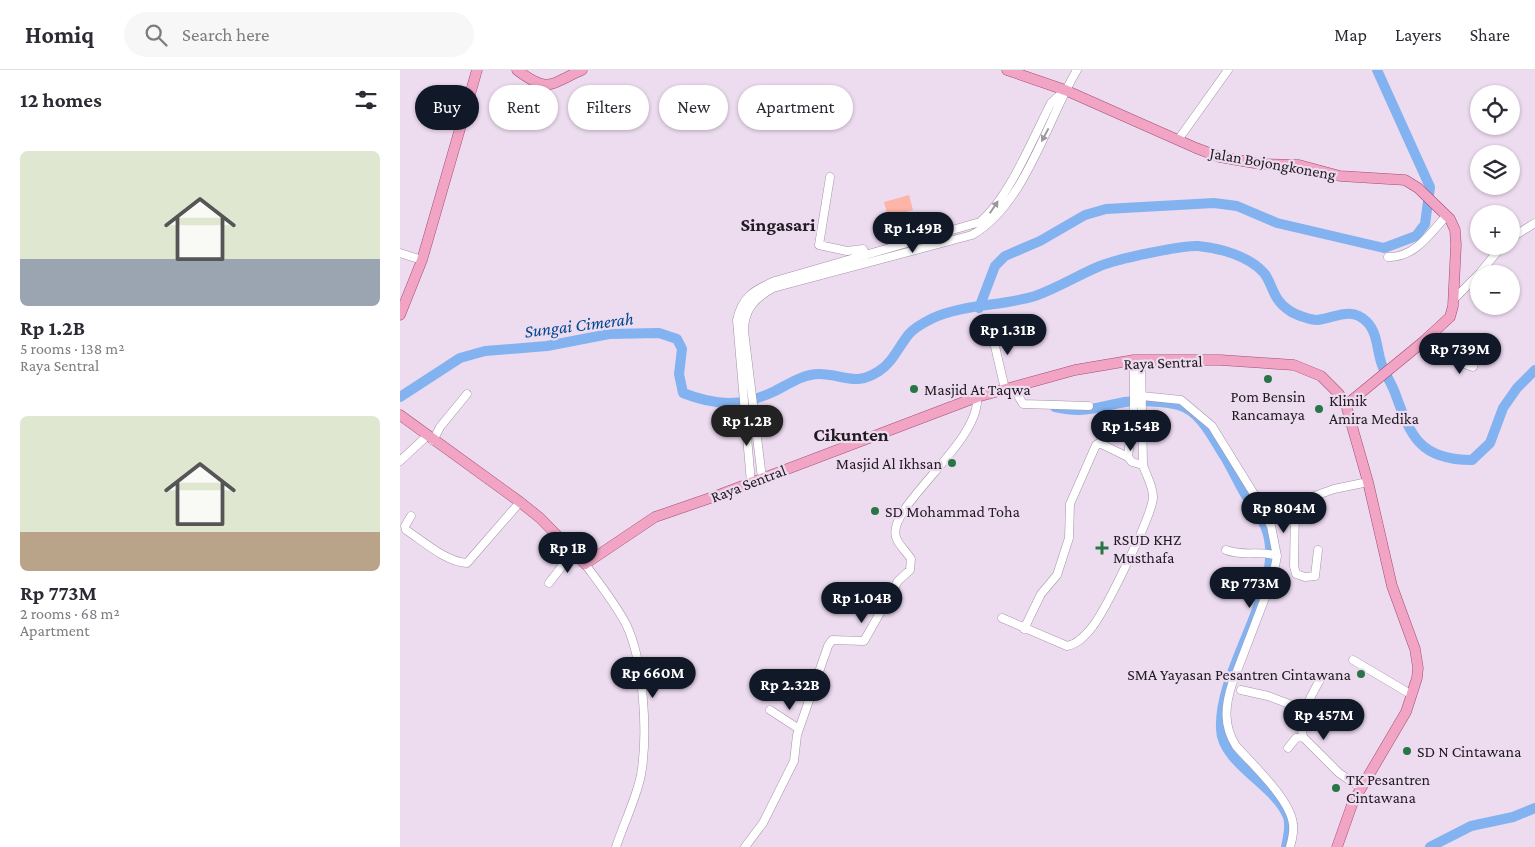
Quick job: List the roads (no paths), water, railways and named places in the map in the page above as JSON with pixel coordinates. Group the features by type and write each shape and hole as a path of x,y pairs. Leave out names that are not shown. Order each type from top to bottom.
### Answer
{"main road":[{"path":"400,315 422,260 477,70"},
{"path":"518,70 539,84 549,86 582,70"},
{"name":"Jalan Bojongkoneng","path":"1007,70 1065,90 1204,152 1247,162 1300,165 1340,176 1398,178 1412,183 1443,214"},
{"path":"1337,847 1347,815 1399,725 1417,678 1415,649 1392,586 1368,482 1346,405 1424,341 1450,317 1454,299 1456,237 1453,224 1443,214"},
{"name":"Raya Sentral","path":"585,564 655,517 977,397 1075,370 1137,360 1220,360 1294,365 1321,376 1339,394 1346,405"},
{"path":"400,414 540,518 585,564"}],"street":[{"path":"804,276 866,255 980,222 990,214 1029,156 1059,108 1065,90 1077,70"},
{"path":"1178,140 1228,70"},
{"path":"751,482 745,416 747,397 745,373 737,320 742,301 757,288 775,280 804,276 893,257 972,235 987,226 1001,212 1029,156"},
{"path":"830,177 819,245 847,251 862,249 866,255"},
{"path":"1388,257 1397,258 1412,250 1443,214"},
{"path":"1520,232 1535,223"},
{"path":"891,248 893,257"},
{"path":"400,253 422,260"},
{"path":"1486,265 1495,255"},
{"path":"1454,299 1470,283"},
{"path":"1002,321 994,342 1009,388 1023,404 1044,403 1089,406"},
{"path":"1424,341 1445,358 1473,367 1479,347"},
{"path":"1002,618 1067,646 1074,645 1094,625 1143,528 1154,494 1143,465 1137,360"},
{"path":"400,460 430,438 466,394"},
{"path":"747,397 753,414 762,478"},
{"path":"745,847 763,823 794,761 796,752 795,740 828,646 832,640 864,641 898,581 910,570 911,559 896,537 895,532 901,514 907,504 934,475 960,440 977,407 977,397"},
{"path":"1128,457 1139,400"},
{"path":"1139,400 1181,400 1212,426 1254,494 1271,526 1273,577 1266,601 1232,684 1227,700 1225,718 1236,746 1282,800 1290,813 1294,825 1290,847"},
{"path":"1132,438 1143,439"},
{"path":"1024,629 1042,594 1057,576 1069,538 1070,504 1096,445 1099,443 1128,457 1132,462 1143,465"},
{"path":"1318,550 1316,576 1305,577 1296,574 1294,566 1295,509 1298,502 1334,489 1368,482"},
{"path":"411,516 405,526 406,530 427,546 459,563 467,563 520,502"},
{"path":"1226,550 1240,554 1271,554"},
{"path":"548,583 573,552"},
{"path":"585,564 626,626 634,644 641,688 643,728 641,776 616,847"},
{"path":"1353,660 1412,695"},
{"path":"1320,680 1305,710 1301,724 1302,737 1339,773 1361,788"},
{"path":"1241,690 1268,696 1305,710"},
{"path":"770,710 799,729"},
{"path":"1288,748 1296,738 1302,737"}],"waterway":[{"path":"979,308 995,266 1005,256 1040,241 1085,215 1106,209 1214,203 1237,206 1277,223 1384,248 1416,236 1425,224 1430,187 1377,70"},
{"name":"Sungai Cimerah","path":"400,397 460,358 485,351 547,346 609,334 659,333 677,339 682,349 679,374 683,393 718,402 729,403 751,400 813,374 856,379 871,376 888,363 909,334 920,325 945,313 1035,296 1100,266 1120,260 1190,246 1225,251 1258,267 1267,277 1276,297 1284,307 1296,314 1317,320 1342,314 1355,314 1367,322 1375,336 1381,362 1406,422 1420,443 1440,456 1472,460 1490,443 1503,408 1517,388 1535,370"},
{"path":"1055,407 1083,410 1137,401 1166,403 1186,408 1200,419 1211,434 1263,522 1270,548 1268,572 1261,598 1230,678 1223,704 1221,729 1224,742 1230,753 1282,805 1289,824 1286,847"},
{"path":"1430,847 1471,826 1513,817 1535,808"}],"place":[{"name":"Pom Bensin Rancamaya","path":"1268,379"},
{"name":"Masjid At Taqwa","path":"914,389"},
{"name":"Klinik Amira Medika","path":"1319,409"},
{"name":"Masjid Al Ikhsan","path":"952,463"},
{"name":"SD Mohammad Toha","path":"875,511"},
{"name":"RSUD KHZ Musthafa","path":"1102,548"},
{"name":"SMA Yayasan Pesantren Cintawana","path":"1361,674"},
{"name":"SD N Cintawana","path":"1407,751"},
{"name":"TK Pesantren Cintawana","path":"1336,788"}],"district":[{"name":"Singasari","path":"778,224"},
{"name":"Cikunten","path":"851,434"}]}
